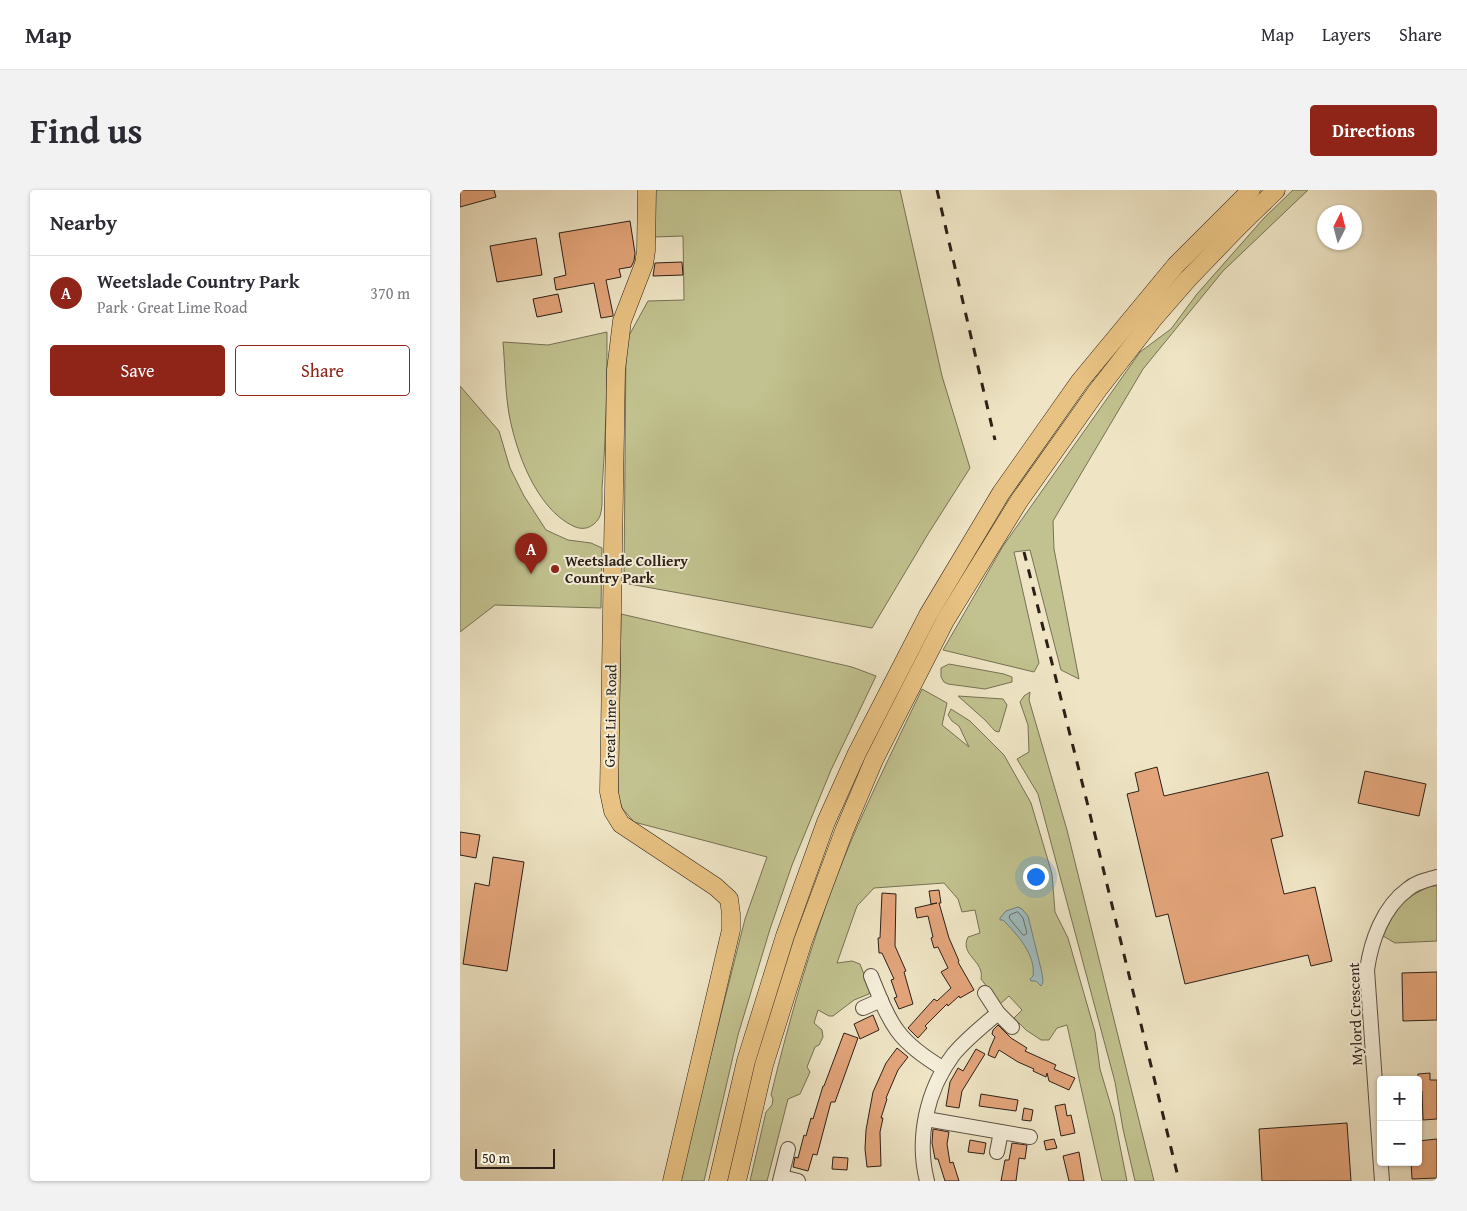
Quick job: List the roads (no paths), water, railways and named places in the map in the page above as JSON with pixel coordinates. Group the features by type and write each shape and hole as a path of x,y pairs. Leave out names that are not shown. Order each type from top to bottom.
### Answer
{"main road":[{"name":"Great Lime Road","path":"647,190 644,264 622,321 616,370 609,792 613,811 622,824 716,887 729,898 731,914 730,930 672,1181"},
{"path":"737,1181 764,1065 803,941 844,831 874,760 905,699 936,618 1001,493 1080,381 1176,265 1251,190"},
{"path":"718,1181 746,1061 784,936 826,822 889,688 1019,501 1131,347 1188,279 1276,190"}],"street":[{"name":"Mylord Crescent","path":"1382,1181 1366,970 1380,924 1396,899 1409,888 1437,877"},
{"path":"871,976 890,1020 907,1044 944,1069"},
{"path":"985,994 1012,1027"},
{"path":"863,1008 881,1000"},
{"path":"927,1181 923,1152 926,1119 933,1090 954,1055 967,1040 998,1012"},
{"path":"926,1119 1030,1137"},
{"path":"997,1152 1001,1132"},
{"path":"788,1149 781,1179 798,1181"}],"water":[{"path":"1018,907 1028,916 1042,973 1043,982 1041,986 1036,981 1031,981 1030,979 1033,976 1033,968 1029,953 1019,938 1003,920 1000,920 1006,911"}],"railway":[{"path":"937,190 995,440"},
{"path":"1024,552 1179,1181"}],"place":[{"name":"Weetslade Colliery Country Park","path":"555,569"},
{"name":"Weetslade Country Park","path":"531,574"}]}
